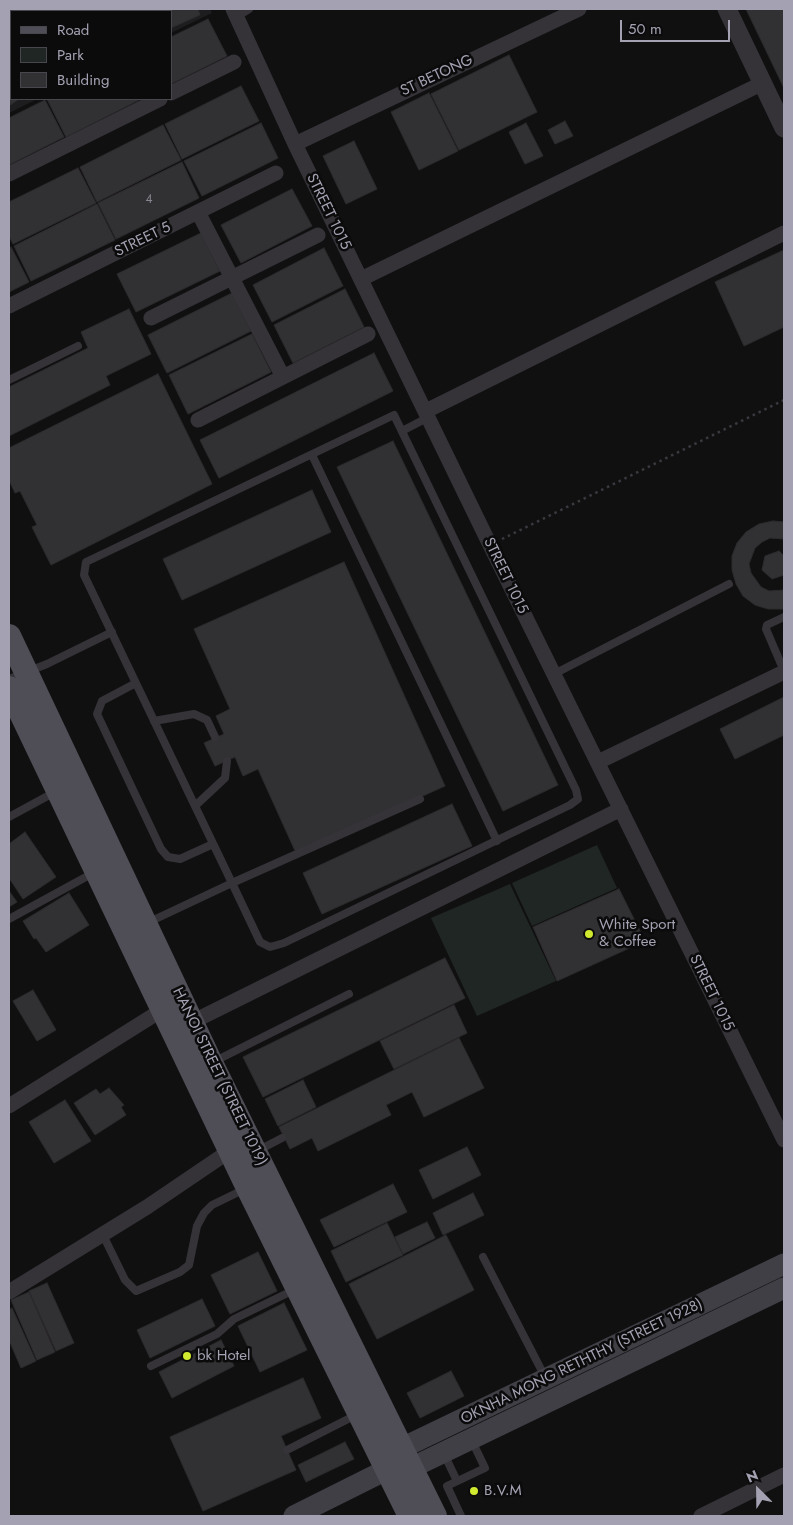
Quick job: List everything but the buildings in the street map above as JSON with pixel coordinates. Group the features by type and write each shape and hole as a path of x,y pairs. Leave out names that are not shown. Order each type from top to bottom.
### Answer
{"main road":[{"name":"HANOI STREET (STREET 1019)","path":"9,636 17,676 135,929 162,1010 245,1147 407,1458 436,1496"},
{"name":"HANOI STREET (STREET 1019)","path":"9,688 96,871 135,929 192,1022 245,1147 248,1188 410,1516"},
{"name":"OKNHA MONG RETHTHY (STREET 1928)","path":"294,1516 388,1469 546,1378 784,1264"},
{"name":"OKNHA MONG RETHTHY (STREET 1928)","path":"407,1458 443,1452 784,1288"}],"street":[{"name":"ST BETONG","path":"295,144 579,9"},
{"path":"727,9 784,128"},
{"name":"STREET 1015","path":"239,11 295,144 428,414 490,545 784,1140"},
{"path":"172,93 234,62"},
{"path":"361,279 763,83"},
{"path":"9,174 158,100"},
{"name":"STREET 5","path":"9,306 276,173"},
{"path":"198,212 283,377"},
{"path":"428,414 784,233"},
{"path":"151,318 318,235"},
{"path":"198,420 368,334"},
{"path":"598,762 784,671"},
{"path":"192,1022 621,809"},
{"path":"9,1106 162,1010"},
{"path":"9,1292 245,1147"},
{"path":"701,1516 784,1475"}],"lane":[{"path":"9,380 78,346"},
{"path":"394,414 576,790 578,799 570,805 497,841 284,943 270,947 260,942 84,575 86,562 312,455 394,414"},
{"path":"402,431 428,414"},
{"path":"312,455 497,841"},
{"path":"554,674 729,584"},
{"path":"784,617 767,625 766,629 784,671"},
{"path":"17,676 112,632"},
{"path":"136,683 102,701 97,714 157,841 168,857 180,859 213,844"},
{"path":"154,721 194,714 207,720 215,737"},
{"path":"195,806 225,778 227,761"},
{"path":"9,817 58,791"},
{"path":"135,929 232,883 420,799"},
{"path":"9,918 96,871"},
{"path":"211,1063 349,994"},
{"path":"245,1147 282,1138"},
{"path":"103,1235 125,1280 136,1291 180,1272 189,1265 197,1226 204,1213 212,1204 248,1188"},
{"path":"483,1257 546,1378"},
{"path":"151,1366 217,1334 234,1320 297,1288"},
{"path":"287,1450 360,1412"},
{"path":"461,1516 436,1496 457,1481 485,1468 471,1439"},
{"path":"443,1452 457,1481"}],"path":[{"path":"490,545 784,400"}],"shaded area":[{"path":"9,9 210,9 212,13 172,33 172,10 10,10 10,100 35,100 9,113"}],"green space":[{"path":"597,845 617,888 532,926 512,883"},
{"path":"510,884 556,981 477,1016 431,918"}],"place":[{"name":"White Sport & Coffee","path":"589,934"},
{"name":"bk Hotel","path":"187,1356"},
{"name":"B.V.M","path":"474,1491"}]}
